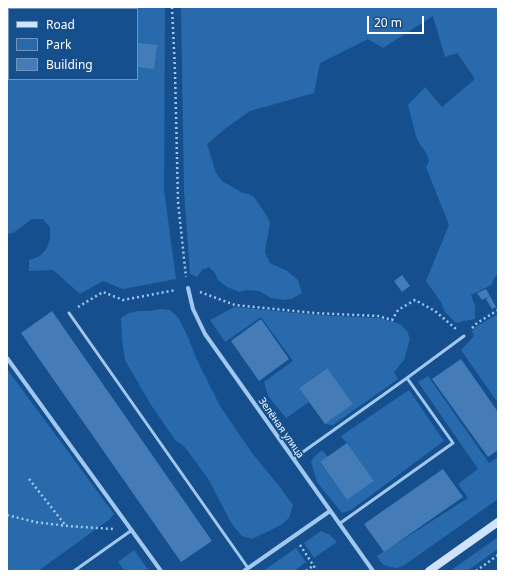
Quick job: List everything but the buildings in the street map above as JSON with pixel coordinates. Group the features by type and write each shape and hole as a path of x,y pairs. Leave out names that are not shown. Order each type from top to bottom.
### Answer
{"main road":[{"path":"429,571 498,522"}],"street":[{"name":"Зелёная улица","path":"188,288 192,309 205,334 373,571"},
{"path":"7,358 162,571"},
{"path":"246,570 330,511"}],"lane":[{"path":"69,313 246,570"},
{"path":"293,458 464,336"},
{"path":"339,524 452,444 407,378"},
{"path":"74,571 132,530"}],"path":[{"path":"172,7 178,202 188,288"},
{"path":"69,313 104,292 123,300 188,288 235,305 314,313 378,316 392,320 398,310 415,300 434,311 464,336 477,323 498,310"},
{"path":"29,480 66,526"},
{"path":"7,515 34,522 66,526 132,530"},
{"path":"294,537 318,571"},
{"path":"476,571 498,555"},
{"path":"306,571 314,565"}],"green space":[{"path":"7,7 165,7 164,190 176,279 123,289 103,281 80,294 53,270 29,271 29,260 40,256 47,248 50,238 50,227 43,219 32,219 13,233 7,234"},
{"path":"181,7 498,7 498,275 496,275 491,285 471,295 475,306 475,319 456,323 445,312 441,302 426,281 449,225 426,167 429,161 427,154 416,136 408,105 425,87 442,107 475,79 457,53 445,57 433,16 383,48 368,39 320,63 314,93 250,111 207,144 216,173 222,181 243,193 254,197 267,216 270,223 265,251 267,257 270,263 287,271 298,280 302,293 291,299 284,300 271,298 259,291 246,290 239,292 227,287 218,280 215,273 209,267 202,270 197,277 190,274 184,191"},
{"path":"234,307 317,315 378,318 401,325 407,331 410,339 404,360 394,372 398,379 333,425 325,424 353,404 326,368 299,388 309,402 286,418 268,396 264,382 293,361 261,317 225,342 210,320"},
{"path":"160,309 170,310 178,317 196,358 220,406 252,453 293,505 289,518 281,525 252,539 242,536 235,528 209,480 184,446 175,440 151,405 125,360 121,318 129,313"},
{"path":"498,314 498,403 461,350 474,336 472,331 475,327"},
{"path":"7,369 114,514 110,519 38,571 7,571"},
{"path":"428,376 489,463 498,457 498,499 403,566 397,568 390,567 382,564 377,556 468,498 458,484 478,469 418,382"},
{"path":"409,390 444,441 351,510 342,513 317,482 311,461 322,450 328,457 320,463 347,500 374,481 341,436"},
{"path":"321,531 330,535 337,542 314,558 304,543"},
{"path":"498,537 498,549 467,571 450,571"},
{"path":"296,548 306,562 294,571 263,571"},
{"path":"134,550 149,571 125,571 118,562"}]}
